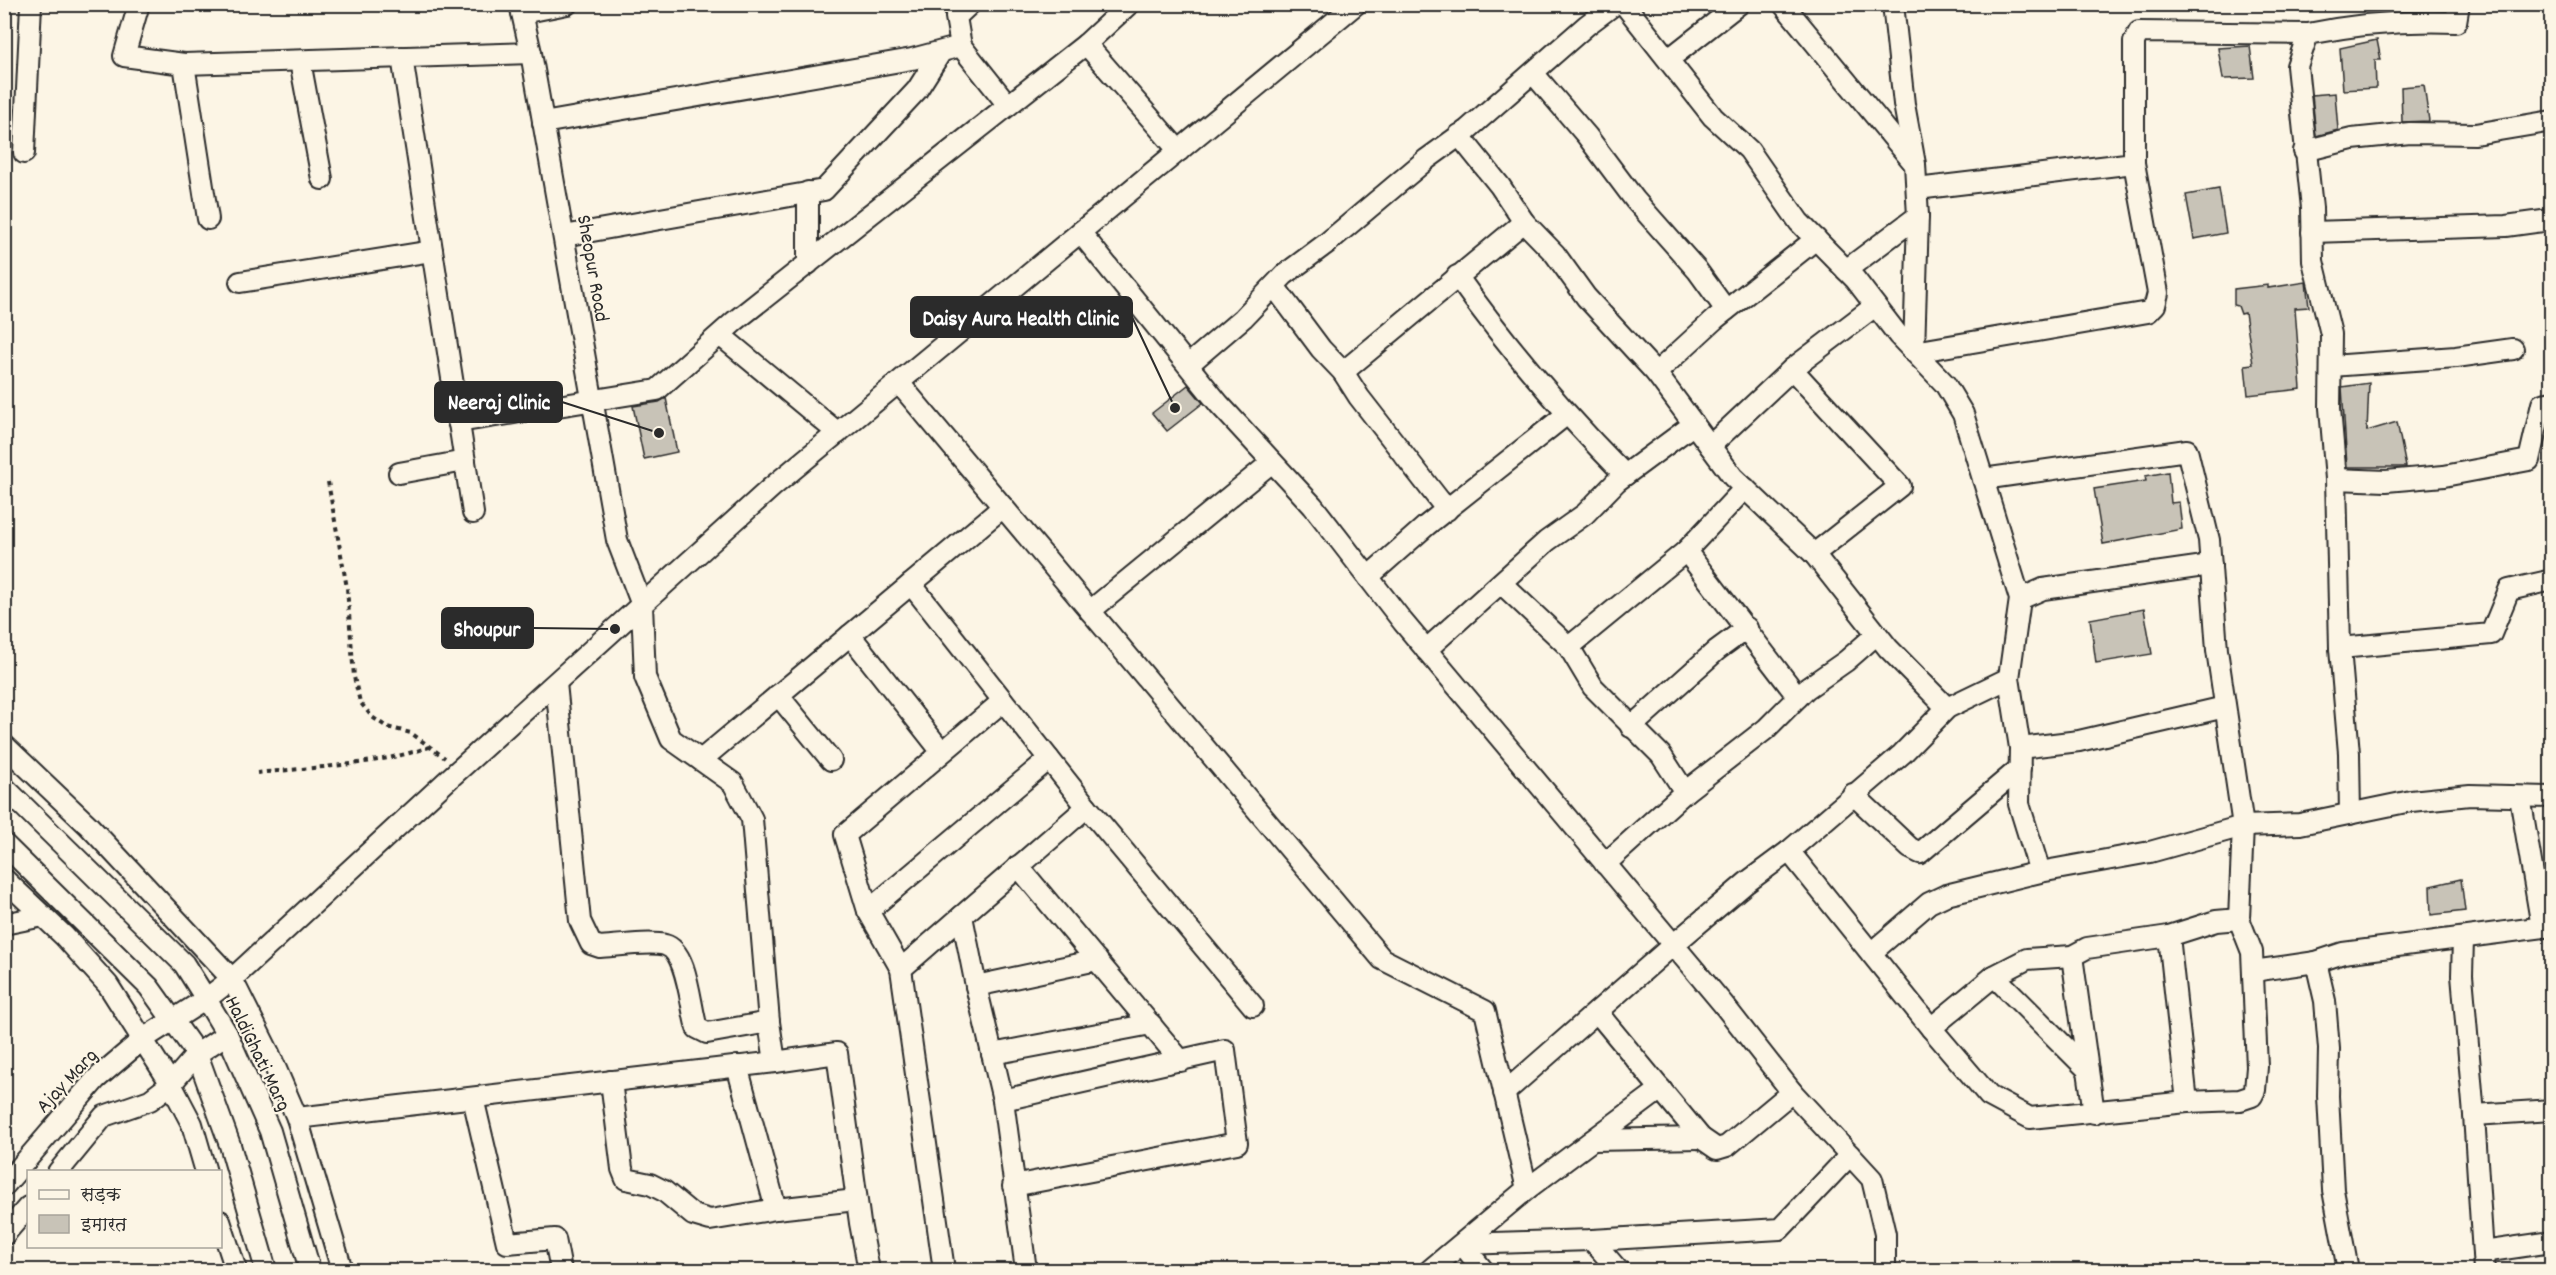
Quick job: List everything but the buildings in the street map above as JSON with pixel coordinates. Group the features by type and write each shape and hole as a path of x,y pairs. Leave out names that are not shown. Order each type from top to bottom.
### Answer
{"street":[{"path":"24,153 31,4"},
{"path":"139,4 124,56 184,64 531,53"},
{"path":"521,9 567,4"},
{"path":"970,4 956,17 961,46 1008,105"},
{"path":"458,422 657,390 720,334 1086,44 1129,4"},
{"name":"Ajay Marg","path":"4,1186 96,1079 143,1039 206,999 231,979 772,488 1356,4"},
{"path":"1188,365 1243,318 1274,286 1615,4"},
{"path":"1624,4 1713,117 1749,150 1799,222 1846,270 1914,352 1946,384 1963,414 2020,598 2009,678 2020,748 2019,804 2040,872"},
{"path":"1669,59 1739,4"},
{"path":"1783,4 1915,164"},
{"path":"1893,4 1904,104 1915,164 1917,189 1914,352"},
{"path":"1914,352 2148,312 2155,305 2158,293 2134,163 2134,42 2139,32 2308,34 2355,25 2399,21 2456,22 2459,4"},
{"name":"Sheopur Road","path":"521,9 531,53 617,540 642,605 645,677 671,739 733,783 752,819 769,1022 775,1062"},
{"path":"2308,34 2297,66 2304,151 2312,208 2313,261 2331,334 2330,408 2336,479 2340,648 2349,753 2350,814"},
{"path":"1086,44 1179,151"},
{"path":"543,123 941,52 961,46"},
{"path":"564,236 824,190 917,90 941,52"},
{"path":"402,57 473,513"},
{"path":"300,61 322,179"},
{"path":"184,64 208,219"},
{"path":"1533,73 1587,136 1635,200 1697,270 1726,310"},
{"path":"2304,151 2352,138 2410,133 2475,134 2552,121"},
{"path":"1459,135 1524,222 1556,254 1586,297 1656,373 1733,477 1814,554 1888,648 1947,708"},
{"path":"1917,189 2134,163"},
{"path":"808,192 808,264"},
{"path":"1846,270 1918,216"},
{"path":"2312,232 2506,226 2550,220"},
{"path":"1343,372 1524,222"},
{"path":"1080,232 1219,404 1313,506 1426,650 1724,1004 1792,1092 1872,1179 1885,1234 1885,1270"},
{"path":"1656,373 1726,310 1816,239"},
{"path":"240,282 432,251"},
{"path":"1457,276 1494,328 1567,414 1625,476"},
{"path":"1274,286 1321,349 1343,372 1359,397 1447,510"},
{"path":"1710,446 1792,369 1875,306"},
{"path":"720,334 838,434"},
{"path":"2331,366 2418,360 2513,349"},
{"path":"1792,369 1900,486 1814,554"},
{"path":"899,383 1382,959 1485,1011 1527,1189"},
{"path":"2336,479 2386,481 2444,476 2529,460 2542,404 2552,402"},
{"path":"1368,577 1567,414"},
{"path":"1426,650 1547,541 1586,514 1625,476 1694,424"},
{"path":"1789,851 1931,1028 1989,1095 2030,1118 2187,1102 2240,1100 2252,1096 2255,1090 2257,1067 2252,952 2240,919 2243,826 2217,650 2209,540 2187,450 1983,479"},
{"path":"399,473 465,461"},
{"path":"1090,611 1272,462"},
{"path":"1569,646 1686,551 1745,488"},
{"path":"701,760 1003,507"},
{"path":"1686,551 1798,697"},
{"path":"2020,598 2043,589 2211,565"},
{"path":"2340,648 2491,634 2509,590 2552,580"},
{"path":"1501,583 1569,646 1593,687 1660,755 1685,792"},
{"path":"911,584 1049,759 1253,1006"},
{"path":"1631,727 1717,651 1747,628"},
{"path":"1605,864 1685,792 1766,729 1798,697 1846,662 1877,634"},
{"path":"850,635 942,752"},
{"path":"1504,1093 1673,945 1746,883 1789,851 1902,754 1947,708 2009,678"},
{"path":"556,683 580,921 591,944 600,947 664,945 676,950 682,962 697,1028 707,1033 769,1022"},
{"path":"778,695 831,760"},
{"path":"944,1270 901,969 868,911 845,835 1003,701"},
{"path":"2020,748 2079,741 2225,707"},
{"path":"4,745 88,825 231,979 269,1053 297,1118 342,1270"},
{"path":"868,911 1049,759"},
{"path":"1853,794 1910,848 1920,853 2020,768"},
{"name":"HaldiGhati Marg","path":"4,787 184,963 228,1034 270,1131 310,1270"},
{"path":"1871,953 1929,903 1946,895 2040,872 2150,852 2243,826 2300,824 2411,801 2470,795 2552,797"},
{"path":"2253,971 2316,962 2343,953 2547,927 2520,797"},
{"path":"901,969 1088,807"},
{"path":"4,844 149,987 197,1054 230,1145 266,1270"},
{"path":"1018,866 1181,1061"},
{"path":"4,879 43,916 108,985 171,1084 192,1124 205,1170"},
{"path":"4,924 43,916"},
{"path":"962,916 1003,1100 1026,1270"},
{"path":"1931,1028 1994,976 2027,958 2072,956 2087,948 2169,936 2216,921 2240,919"},
{"path":"2169,936 2187,1102"},
{"path":"2463,939 2462,975 2483,1261 2552,1242"},
{"path":"2072,956 2094,1113"},
{"path":"976,986 1097,960"},
{"path":"2316,962 2325,1001 2329,1049 2328,1096 2333,1190 2348,1270"},
{"path":"1994,976 2088,1070"},
{"path":"1597,1012 1701,1138 1718,1149 1727,1146 1792,1092"},
{"path":"992,1054 1151,1024"},
{"path":"60,1170 104,1116 150,1100 171,1084 197,1054 228,1034"},
{"path":"1003,1100 1225,1050 1238,1143 1013,1186"},
{"path":"297,1118 837,1053 856,1200 868,1270"},
{"path":"737,1066 776,1209"},
{"path":"611,1081 622,1169 627,1179 651,1184 664,1191 693,1215 710,1220 776,1209 856,1200"},
{"path":"1430,1270 1527,1189 1661,1089"},
{"path":"473,1098 507,1243 555,1239 561,1270"},
{"path":"2474,1115 2552,1110"},
{"path":"1593,1140 1701,1138"},
{"path":"1462,1244 1592,1240 1780,1228 1850,1155"},
{"path":"4,1235 27,1208"},
{"path":"222,1227 236,1270"},
{"path":"1592,1240 1618,1270"},
{"path":"1462,1244 1483,1270"}],"path":[{"path":"328,482 347,588 354,677 360,702 372,717 387,727 411,733 461,768"},
{"path":"257,773 376,761 429,746"}],"place":[{"name":"Daisy Aura Health Clinic","path":"1175,408"},
{"name":"Neeraj Clinic","path":"659,433"},
{"name":"Shoupur","path":"615,629"}]}
